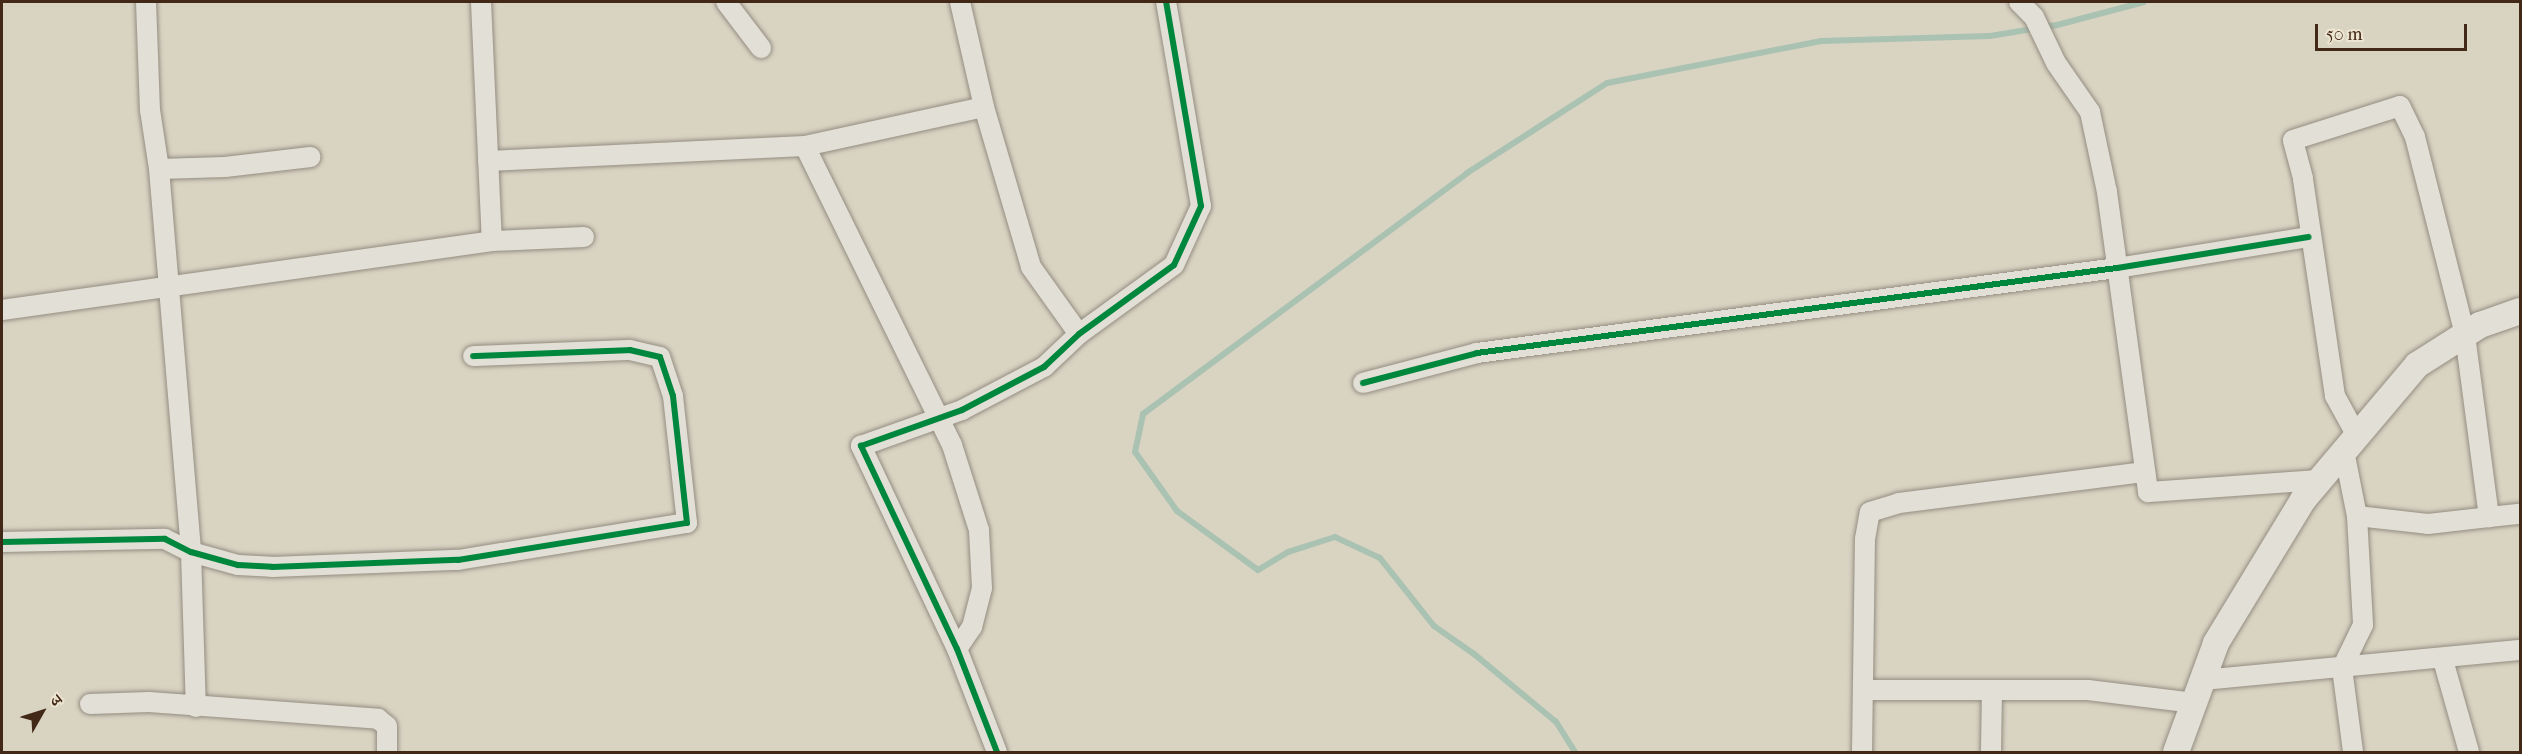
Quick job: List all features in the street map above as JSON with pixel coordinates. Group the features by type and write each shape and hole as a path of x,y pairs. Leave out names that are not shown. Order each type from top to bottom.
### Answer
{"street":[{"path":"146,2 150,110 159,170 190,552 196,707"},
{"path":"481,2 492,241"},
{"path":"726,2 761,48"},
{"path":"960,2 984,107 1031,267 1079,334"},
{"path":"997,753 957,649 861,446 962,410 1044,367 1079,334 1174,265 1201,206 1169,2"},
{"path":"2019,2 2034,17 2056,63 2090,112 2117,268 2148,492 2320,480"},
{"path":"2353,753 2342,668 2363,625 2351,444 2335,396 2303,178 2293,140 2400,106 2415,137 2465,335 2489,517"},
{"path":"488,161 805,146 984,107"},
{"path":"805,146 952,446 979,530 982,588 972,627 957,649"},
{"path":"159,170 225,167 310,157"},
{"path":"2,310 492,241 584,237"},
{"path":"1363,383 1478,353 2117,268 2310,237"},
{"path":"2176,753 2216,643 2303,501 2417,365 2465,335 2520,311"},
{"path":"2,542 165,539 190,552 238,565 272,567 458,560 687,523 673,396 660,357 630,350 473,356"},
{"path":"1862,753 1865,539 1870,512 1899,503 2145,472"},
{"path":"2357,516 2428,524 2520,514"},
{"path":"1864,690 2198,692 2342,668 2443,660 2520,650"},
{"path":"2443,660 2469,753"},
{"path":"1991,753 1992,690"},
{"path":"90,704 149,702 378,719 387,726 387,753"}],"waterway":[{"path":"1575,752 1556,722 1474,654 1434,626 1380,558 1335,537 1288,552 1258,570 1177,511 1135,452 1143,414 1467,173 1607,83 1821,41 1990,36 2057,25 2144,2"}],"cycle path":[{"path":"997,752 957,649 861,446 962,410 1044,367 1079,334 1174,265 1201,206 1166,2"},
{"path":"1363,383 1477,353 2117,268 2309,237"},
{"path":"2,542 165,539 191,552 238,565 272,567 458,560 687,523 673,396 660,357 630,350 473,356"}]}
